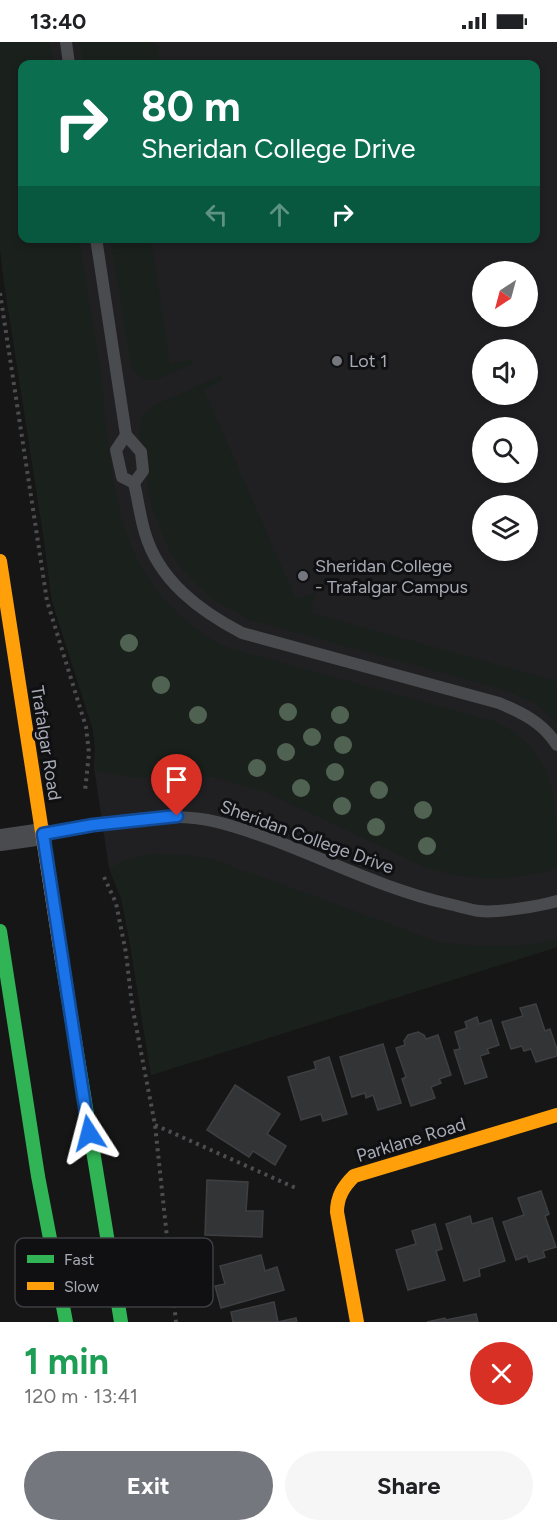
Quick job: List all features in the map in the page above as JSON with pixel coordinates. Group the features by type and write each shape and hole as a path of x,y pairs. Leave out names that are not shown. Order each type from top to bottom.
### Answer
{"main road":[{"name":"Trafalgar Road","path":"0,561 107,1238"},
{"path":"0,931 50,1238"},
{"name":"Parklane Road","path":"357,1322 336,1219 338,1193 344,1185 354,1176 557,1115"},
{"path":"63,1307 66,1322"},
{"name":"Trafalgar Road","path":"118,1307 121,1322"}],"street":[{"path":"0,840 43,834"}],"lane":[{"path":"66,42 68,60"},
{"path":"97,243 126,435 141,452 143,471 134,483"},
{"path":"126,435 116,450 122,477 134,483"},
{"path":"134,483 146,534 154,554 181,593 219,621 242,633 499,703 524,713 543,727 557,745"},
{"name":"Sheridan College Drive","path":"43,834 93,825 177,816 216,821 414,895 482,911 544,905 557,901"}],"path":[{"path":"0,293 47,601 86,727 89,753 85,791"},
{"path":"104,877 111,889 126,953 132,1005 154,1125 167,1238"},
{"path":"154,1125 298,1189"},
{"path":"174,1307 176,1322"}],"shaded area":[{"name":"Sheridan College - Trafalgar Campus","path":"0,42 557,42 557,947 151,1075 128,932 121,898 109,868 94,767 93,730 52,601 0,248"},
{"path":"0,42 50,42 53,60 18,60 18,243 80,243 100,365 113,479 129,539 142,567 160,594 183,618 220,644 497,722 517,734 532,748 550,781 556,821 557,867 553,870 505,878 475,877 443,872 427,868 265,792 217,778 191,775 136,778 95,771 93,730 52,601 0,248"},
{"path":"79,42 155,42 159,50 158,60 82,60"},
{"path":"111,243 152,243 170,363 191,360 193,364 156,380 143,380 131,368"},
{"path":"222,376 222,381 204,390 296,599 317,592 311,613 557,681 557,723 536,704 508,691 250,620 210,598 184,572 167,546 151,505 139,432 142,417 155,405"},
{"path":"153,854 189,855 215,860 439,942 498,946 557,939 557,947 151,1075 128,932 121,898 109,868 123,861"}],"building":[{"path":"536,1004 545,1031 550,1029 557,1056 536,1062 531,1049 524,1051 522,1046 511,1049 502,1022 523,1016 520,1008"},
{"path":"477,1017 479,1024 491,1020 499,1045 487,1049 489,1053 480,1056 487,1077 465,1084 454,1050 460,1049 455,1032 467,1028 465,1022"},
{"path":"418,1032 426,1039 438,1035 451,1075 439,1079 441,1083 431,1087 435,1098 411,1106 402,1079 406,1077 396,1048 405,1045 404,1041 408,1035"},
{"path":"383,1044 401,1103 378,1110 373,1095 366,1098 365,1093 352,1097 340,1057"},
{"path":"329,1057 347,1114 323,1121 321,1114 301,1120 288,1077 316,1069 314,1062"},
{"path":"235,1085 280,1114 267,1134 286,1146 275,1165 253,1151 249,1157 207,1130"},
{"path":"207,1180 248,1182 246,1211 263,1211 262,1237 205,1235"},
{"path":"541,1191 549,1214 545,1216 556,1247 543,1251 545,1257 529,1262 527,1256 516,1260 503,1222 524,1215 518,1198"},
{"path":"470,1216 472,1224 492,1218 505,1261 479,1269 480,1276 464,1281 446,1224"},
{"path":"435,1224 442,1249 436,1251 445,1280 408,1290 396,1250 416,1244 412,1231"},
{"path":"261,1255 265,1271 277,1267 284,1290 221,1308 215,1286 225,1284 220,1266"},
{"path":"274,1302 278,1322 233,1322 231,1312"},
{"path":"476,1314 478,1322 427,1322 445,1318 446,1320"},
{"path":"296,1318 297,1322 278,1322"}],"traffic: fast":[{"path":"0,931 50,1238"},
{"path":"62,961 107,1238"},
{"path":"63,1307 66,1322"},
{"path":"119,1307 121,1322"}],"traffic: slow":[{"path":"0,561 62,961"},
{"path":"357,1322 337,1212 341,1192 354,1176 557,1115"}],"place":[{"name":"Lot 1","path":"337,361"},
{"name":"Sheridan College - Trafalgar Campus","path":"303,576"}],"route":[{"path":"89,1133 43,834 93,825 177,816"}]}
